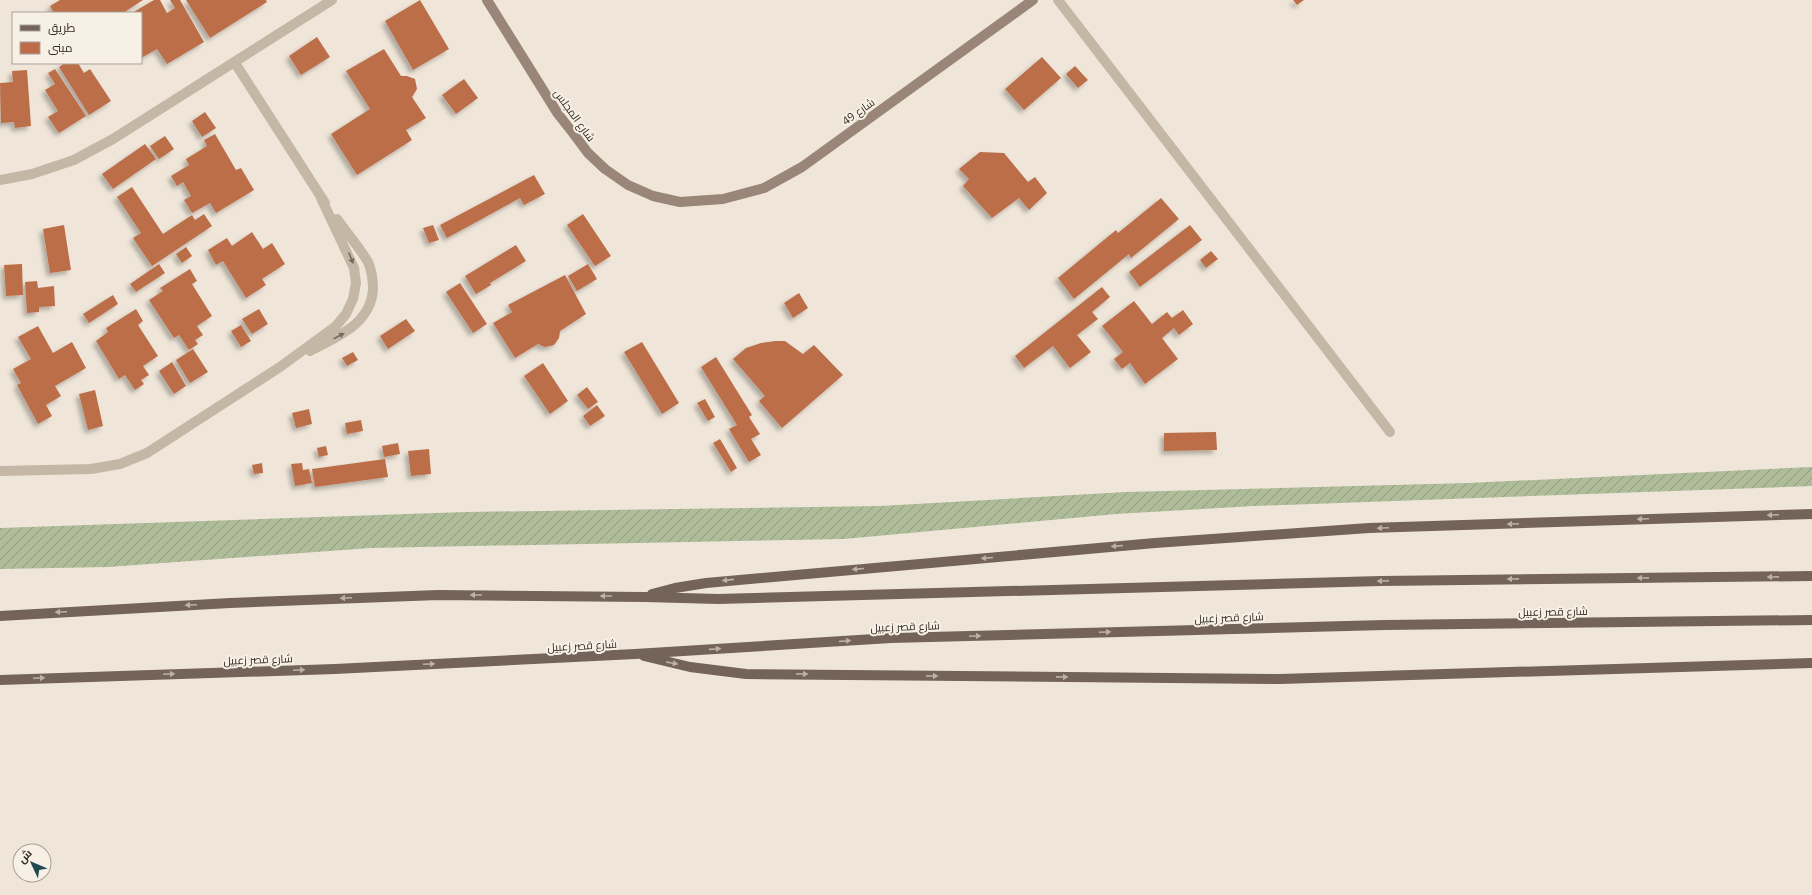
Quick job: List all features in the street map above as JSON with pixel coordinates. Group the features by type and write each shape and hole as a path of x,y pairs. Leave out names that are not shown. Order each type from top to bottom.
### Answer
{"main road":[{"path":"645,597 675,588 714,582 1155,543 1369,528 1812,514"},
{"path":"0,616 230,603 438,595 726,599 1381,581 1812,576"},
{"name":"شارع قصر زعبيل","path":"0,680 336,669 635,654 891,638 1385,625 1812,620"},
{"path":"635,654 690,667 746,674 1272,679 1812,663"}],"street":[{"path":"0,180 32,174 74,160 114,139 332,0"},
{"name":"شارع المجلس","path":"487,0 558,114 588,153 605,169 628,184 653,196 680,202"},
{"name":"شارع 49","path":"680,202 723,200 764,188 802,167 1033,0"},
{"path":"1058,0 1390,432"},
{"path":"235,63 321,198 368,264 373,279 372,295 367,311 357,324 344,334 280,367"},
{"path":"0,472 91,469 120,464 147,452 280,367 336,326 346,314 353,299 356,284 354,268 321,198"}],"green space":[{"path":"1812,467 1812,486 1254,506 1116,514 844,539 371,548 108,567 0,569 0,528 466,512 880,506 1126,492 1468,483"}],"building":[{"path":"60,0 143,0 125,12 53,12 50,6"},
{"path":"154,0 160,0 167,13 175,8 170,0 180,0 204,42 167,64 157,49 142,57 142,12 134,12"},
{"path":"186,0 266,0 267,2 210,38"},
{"path":"420,0 449,49 413,70 385,21"},
{"path":"1293,0 1304,0 1297,5"},
{"path":"317,37 330,57 301,75 289,56"},
{"path":"384,49 401,76 407,76 415,79 417,89 412,97 426,118 406,130 412,140 357,175 331,134 370,109 346,71"},
{"path":"1042,57 1061,78 1024,110 1005,89"},
{"path":"64,64 79,64 84,73 90,69 111,101 89,115 59,67"},
{"path":"1075,66 1088,80 1078,88 1066,74"},
{"path":"55,69 86,116 59,133 48,117 58,111 45,90 55,84 48,73"},
{"path":"27,70 31,126 15,128 14,122 1,123 0,83 13,82 12,71"},
{"path":"464,79 478,98 456,114 442,95"},
{"path":"205,112 216,128 202,137 192,121"},
{"path":"215,134 236,170 241,168 254,190 216,213 210,203 192,213 184,200 191,196 183,182 177,186 171,176 189,165 186,159 207,146 204,140"},
{"path":"165,136 174,149 159,159 150,146"},
{"path":"145,144 156,159 113,189 102,174"},
{"path":"980,152 1004,153 1028,182 1035,177 1047,193 1029,210 1019,198 992,218 963,186 969,179 959,169"},
{"path":"534,175 545,194 524,205 520,198 447,238 440,225"},
{"path":"132,187 163,234 192,215 195,220 204,214 212,226 152,266 133,238 141,233 117,197"},
{"path":"1161,198 1179,219 1131,258 1129,254 1074,299 1058,278 1116,230 1118,233"},
{"path":"583,214 611,256 595,266 567,225"},
{"path":"64,225 71,270 50,273 43,229"},
{"path":"433,225 439,240 429,243 423,228"},
{"path":"1190,225 1202,240 1140,287 1129,272"},
{"path":"252,232 263,249 272,243 285,264 262,279 266,285 246,298 223,261 216,265 208,250 227,238 232,246"},
{"path":"516,245 526,261 490,283 491,285 476,294 465,276"},
{"path":"186,247 192,256 182,263 176,254"},
{"path":"1211,251 1218,259 1206,268 1200,260"},
{"path":"22,264 23,295 6,296 4,265"},
{"path":"159,264 165,273 136,292 130,284"},
{"path":"588,264 597,279 577,291 568,276"},
{"path":"190,269 197,281 192,284 212,316 197,326 203,335 195,340 198,344 189,350 179,335 174,338 149,300 163,291 160,288"},
{"path":"565,275 586,314 560,331 559,338 554,345 545,347 538,344 515,358 493,323 512,312 508,305"},
{"path":"37,281 38,288 54,286 55,306 39,307 39,312 27,313 25,282"},
{"path":"460,283 487,324 473,333 446,292"},
{"path":"1102,287 1110,297 1092,312 1098,319 1077,335 1091,352 1070,368 1053,346 1024,368 1015,356"},
{"path":"799,293 808,308 793,318 784,303"},
{"path":"113,295 118,304 89,323 83,314"},
{"path":"1134,301 1152,324 1167,312 1172,318 1183,310 1193,324 1179,335 1174,328 1162,338 1178,359 1145,384 1130,363 1122,369 1114,359 1123,352 1102,326"},
{"path":"136,309 143,321 138,325 158,356 143,366 149,375 141,380 144,384 135,390 125,375 119,379 96,341 108,332 106,328"},
{"path":"259,309 268,324 252,334 242,319"},
{"path":"406,319 415,331 388,349 380,336"},
{"path":"241,325 251,341 241,347 231,331"},
{"path":"38,326 53,353 72,342 86,368 55,386 61,396 46,405 52,416 38,424 17,385 21,383 13,369 31,359 18,337"},
{"path":"785,341 803,354 814,345 843,375 782,428 759,401 765,396 733,359 746,348 761,343"},
{"path":"642,342 679,403 662,414 624,352"},
{"path":"193,349 208,372 190,383 176,360"},
{"path":"353,352 358,360 347,366 342,358"},
{"path":"716,357 752,415 749,417 760,434 751,439 761,455 749,462 729,429 737,425 701,367"},
{"path":"172,362 186,386 174,394 159,371"},
{"path":"543,363 568,401 550,414 524,376"},
{"path":"587,387 598,402 588,409 577,395"},
{"path":"95,390 103,426 88,430 79,394"},
{"path":"705,399 715,417 708,421 697,403"},
{"path":"597,405 605,416 590,426 583,416"},
{"path":"309,409 312,424 296,428 292,413"},
{"path":"361,420 363,431 347,434 345,423"},
{"path":"1216,432 1217,450 1164,451 1164,433"},
{"path":"720,439 737,468 731,472 713,443"},
{"path":"398,443 400,454 384,457 382,446"},
{"path":"326,446 328,455 319,457 317,448"},
{"path":"429,449 431,474 411,476 408,451"},
{"path":"385,459 388,477 315,487 312,469"},
{"path":"262,463 263,473 254,474 252,465"},
{"path":"302,463 303,470 309,469 312,483 295,486 291,464"}]}
